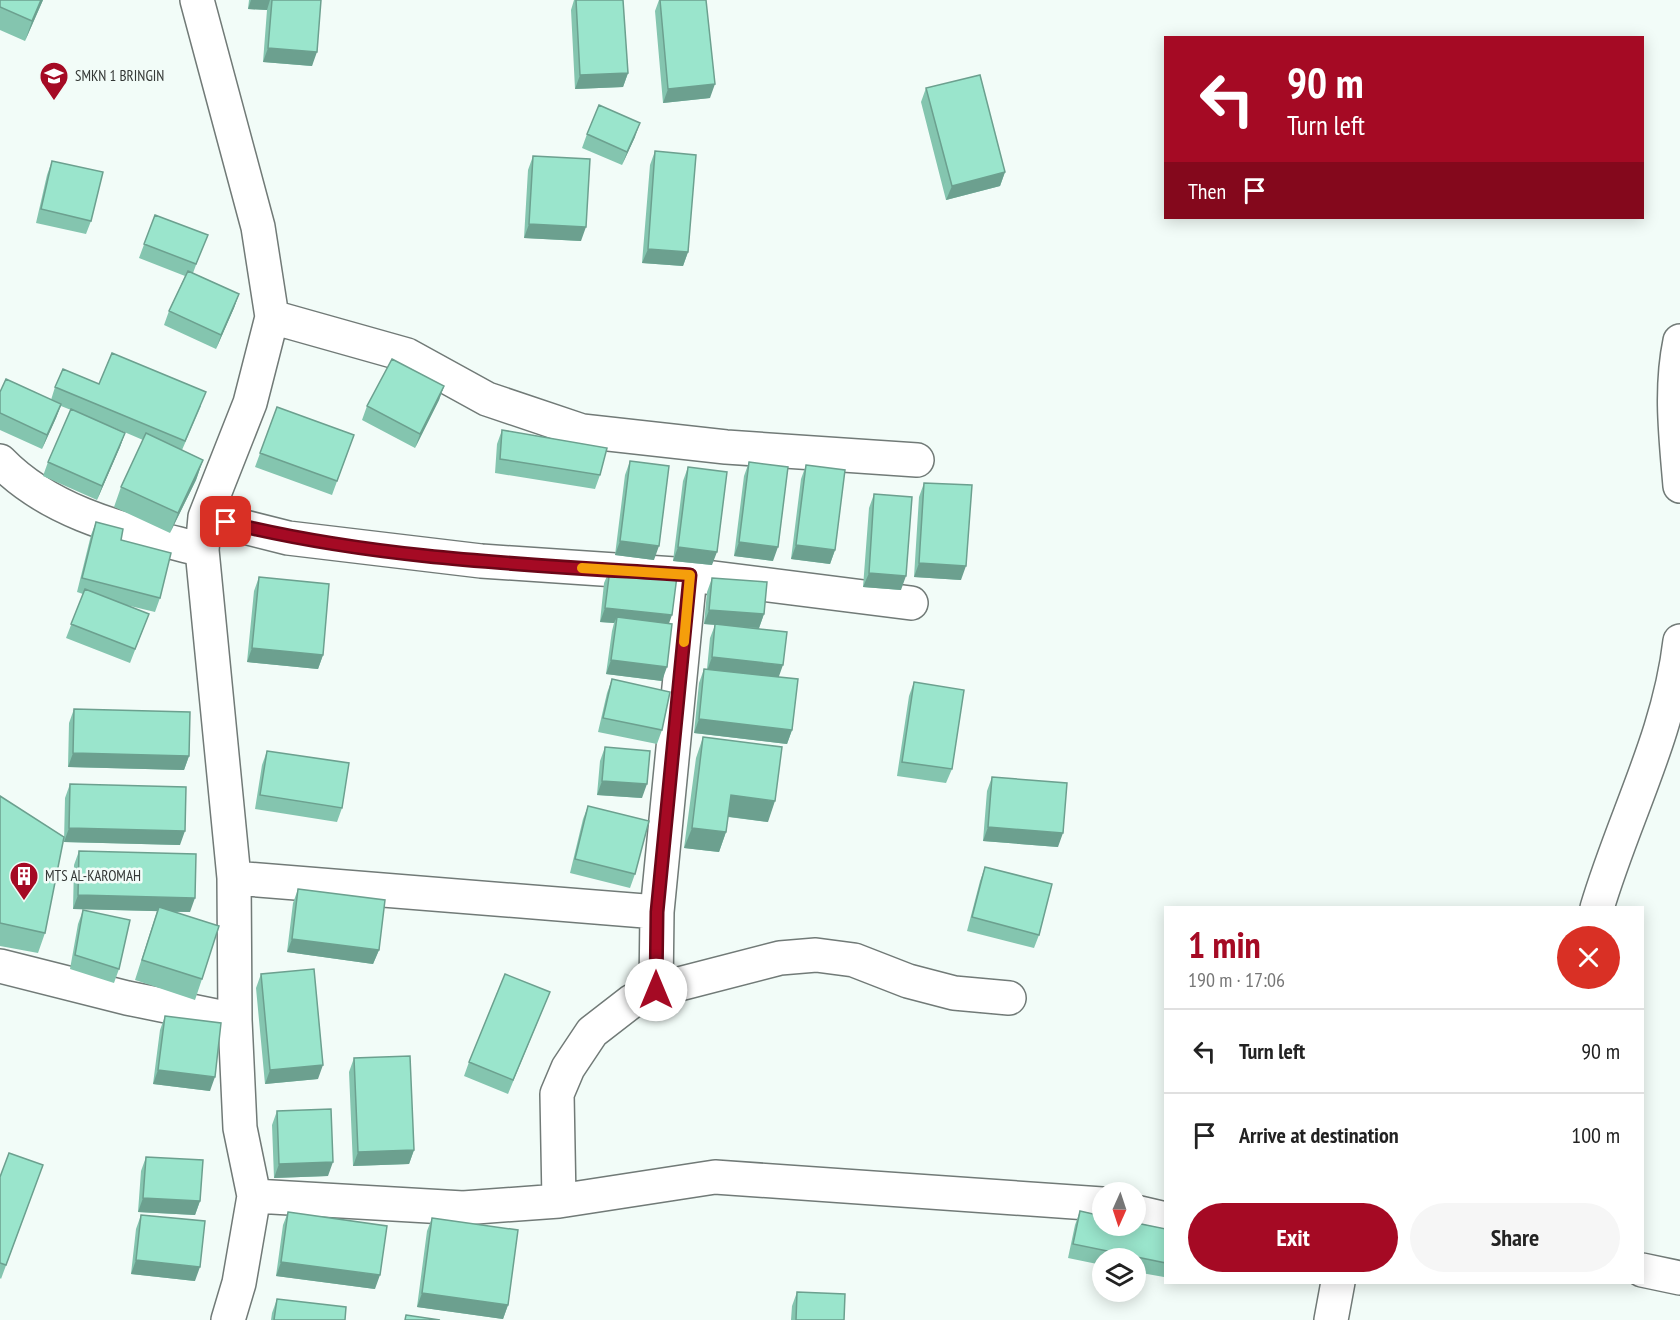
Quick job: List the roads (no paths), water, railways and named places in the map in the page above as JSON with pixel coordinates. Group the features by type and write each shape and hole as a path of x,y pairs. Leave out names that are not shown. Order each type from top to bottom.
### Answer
{"street":[{"path":"197,0 258,227 272,317 250,403 205,517 202,550 234,878 235,1020 240,1128 255,1196 238,1283 228,1320"},
{"path":"272,317 407,355 487,399 582,431 726,447 917,460"},
{"path":"1680,341 1675,363 1674,411 1680,486"},
{"path":"0,461 46,499 122,529 202,550"},
{"path":"205,517 288,537 481,561 690,575 911,603"},
{"path":"656,990 657,912 690,575"},
{"path":"1598,906 1608,870 1659,736 1675,683 1680,641"},
{"path":"234,878 657,912"},
{"path":"559,1202 557,1094 568,1068 592,1032 632,1001 656,990 780,958 816,955 854,960 908,981 954,993 1009,998"},
{"path":"0,966 127,998 235,1020"},
{"path":"255,1196 463,1208 559,1202 715,1178 1092,1203"},
{"path":"1146,1214 1164,1219"},
{"path":"1644,1270 1680,1278"},
{"path":"1330,1320 1338,1284"}],"place":[{"name":"SMKN 1 BRINGIN","path":"54,102"},
{"name":"MTS AL-KAROMAH","path":"24,902"}]}
